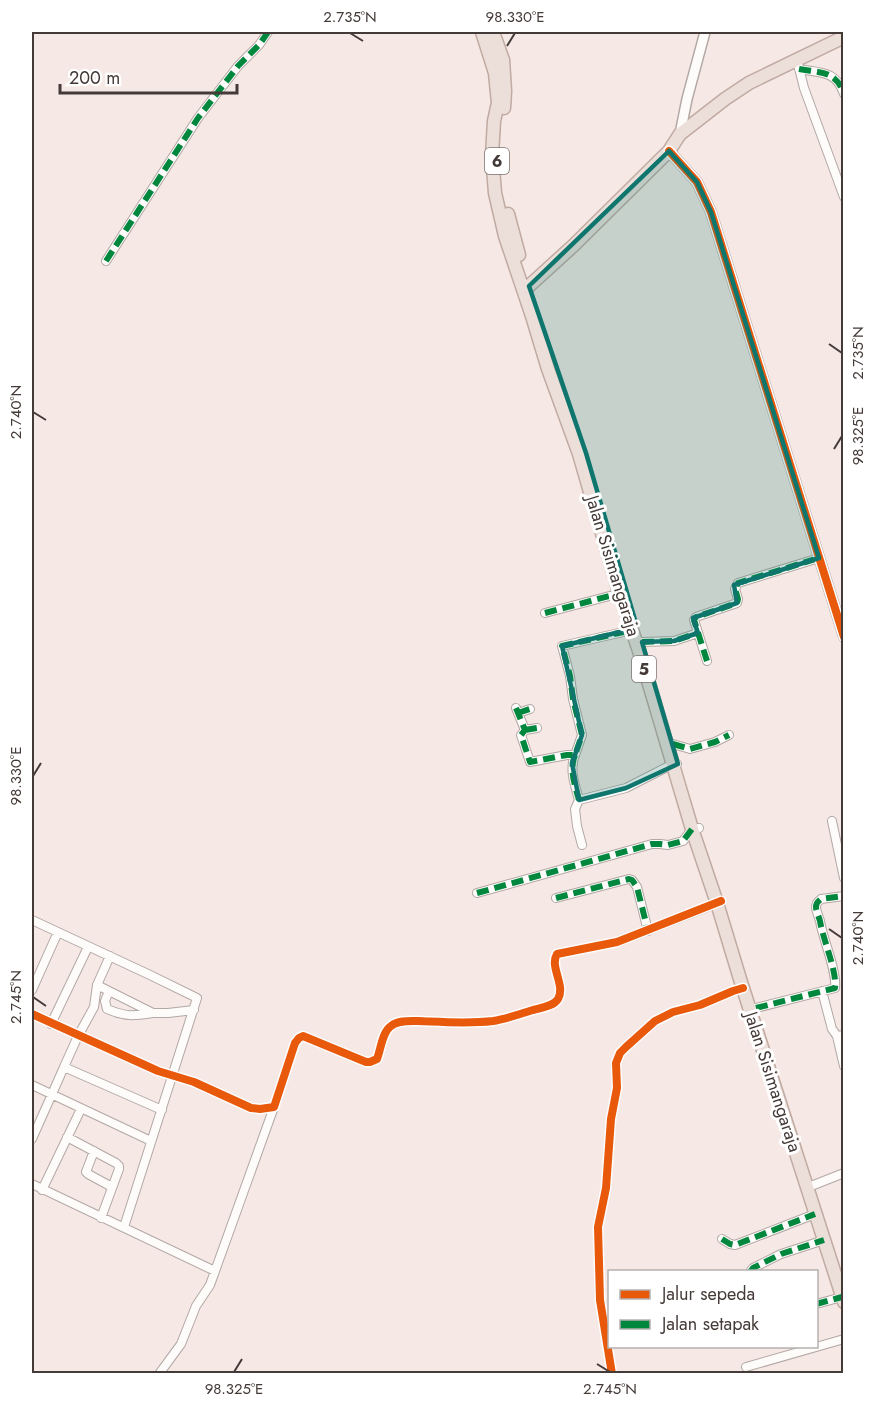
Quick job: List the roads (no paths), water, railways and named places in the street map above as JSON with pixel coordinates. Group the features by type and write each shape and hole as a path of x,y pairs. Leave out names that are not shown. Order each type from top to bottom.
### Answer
{"highway":[{"name":"Jalan Sisimangaraja","path":"482,32 495,73 498,103 494,121 492,155 495,193 505,236 528,289 551,368 583,454 619,584 843,1295"},
{"name":"6","path":"494,32 502,60 505,91 497,161 504,200 528,289"},
{"path":"528,289 669,151 680,134 749,83 798,65 843,37"},
{"name":"Jalan Sisimangaraja","path":"632,621 642,642 673,744 676,764"},
{"name":"Jalan Sisimangaraja","path":"743,982 756,1008 815,1214 843,1295"}],"street":[{"path":"106,261 198,118 238,66 259,45 268,32"},
{"path":"680,134 705,32"},
{"path":"798,65 833,76 840,84 843,94"},
{"path":"798,65 843,197"},
{"path":"669,151 697,182 711,212 843,637"},
{"path":"707,661 694,620 696,617 737,603 735,589 738,583 819,558"},
{"path":"545,613 617,594 619,584"},
{"path":"582,845 577,826 575,809 579,800 572,763 582,735 562,646 632,630 632,621"},
{"path":"642,642 674,641 698,633"},
{"path":"525,730 517,710 530,709"},
{"path":"537,728 525,730 521,735 531,762 575,755"},
{"path":"673,744 690,749 715,742 729,735"},
{"path":"579,800 626,788 676,764"},
{"path":"832,821 843,878"},
{"path":"477,893 652,844 683,842 695,828"},
{"path":"556,898 632,880 638,887 648,931"},
{"path":"756,1008 833,989 836,986 816,906 821,899 843,896"},
{"path":"159,1374 181,1344 196,1306 210,1285 299,1038 303,1036 370,1062 377,1059 386,1031 395,1023 493,1021 540,1009 557,1001 560,990 555,963 557,954 617,942 719,902"},
{"path":"32,920 197,998 124,1227"},
{"path":"32,990 58,932"},
{"path":"51,1024 88,947"},
{"path":"32,1139 78,1036 94,1007 97,985 110,956"},
{"path":"612,1374 600,1300 598,1227 606,1188 611,1119 617,1088 616,1063 620,1053 655,1021 673,1012 700,1005 733,991 743,982"},
{"path":"97,985 153,1012"},
{"path":"109,991 105,1001 107,1009 122,1015 194,1010"},
{"path":"822,991 832,1029 840,1035 843,1066"},
{"path":"32,1014 78,1036 251,1108 274,1107"},
{"path":"64,1067 162,1110"},
{"path":"32,1085 151,1141"},
{"path":"42,1190 81,1109"},
{"path":"67,1137 119,1166 101,1218"},
{"path":"94,1151 87,1174 112,1187"},
{"path":"809,1187 843,1173"},
{"path":"32,1184 215,1270"},
{"path":"722,1239 735,1245 815,1214"},
{"path":"752,1270 781,1254 824,1240"},
{"path":"818,1303 843,1295"},
{"path":"818,1346 843,1339"},
{"path":"746,1367 812,1348"}]}
